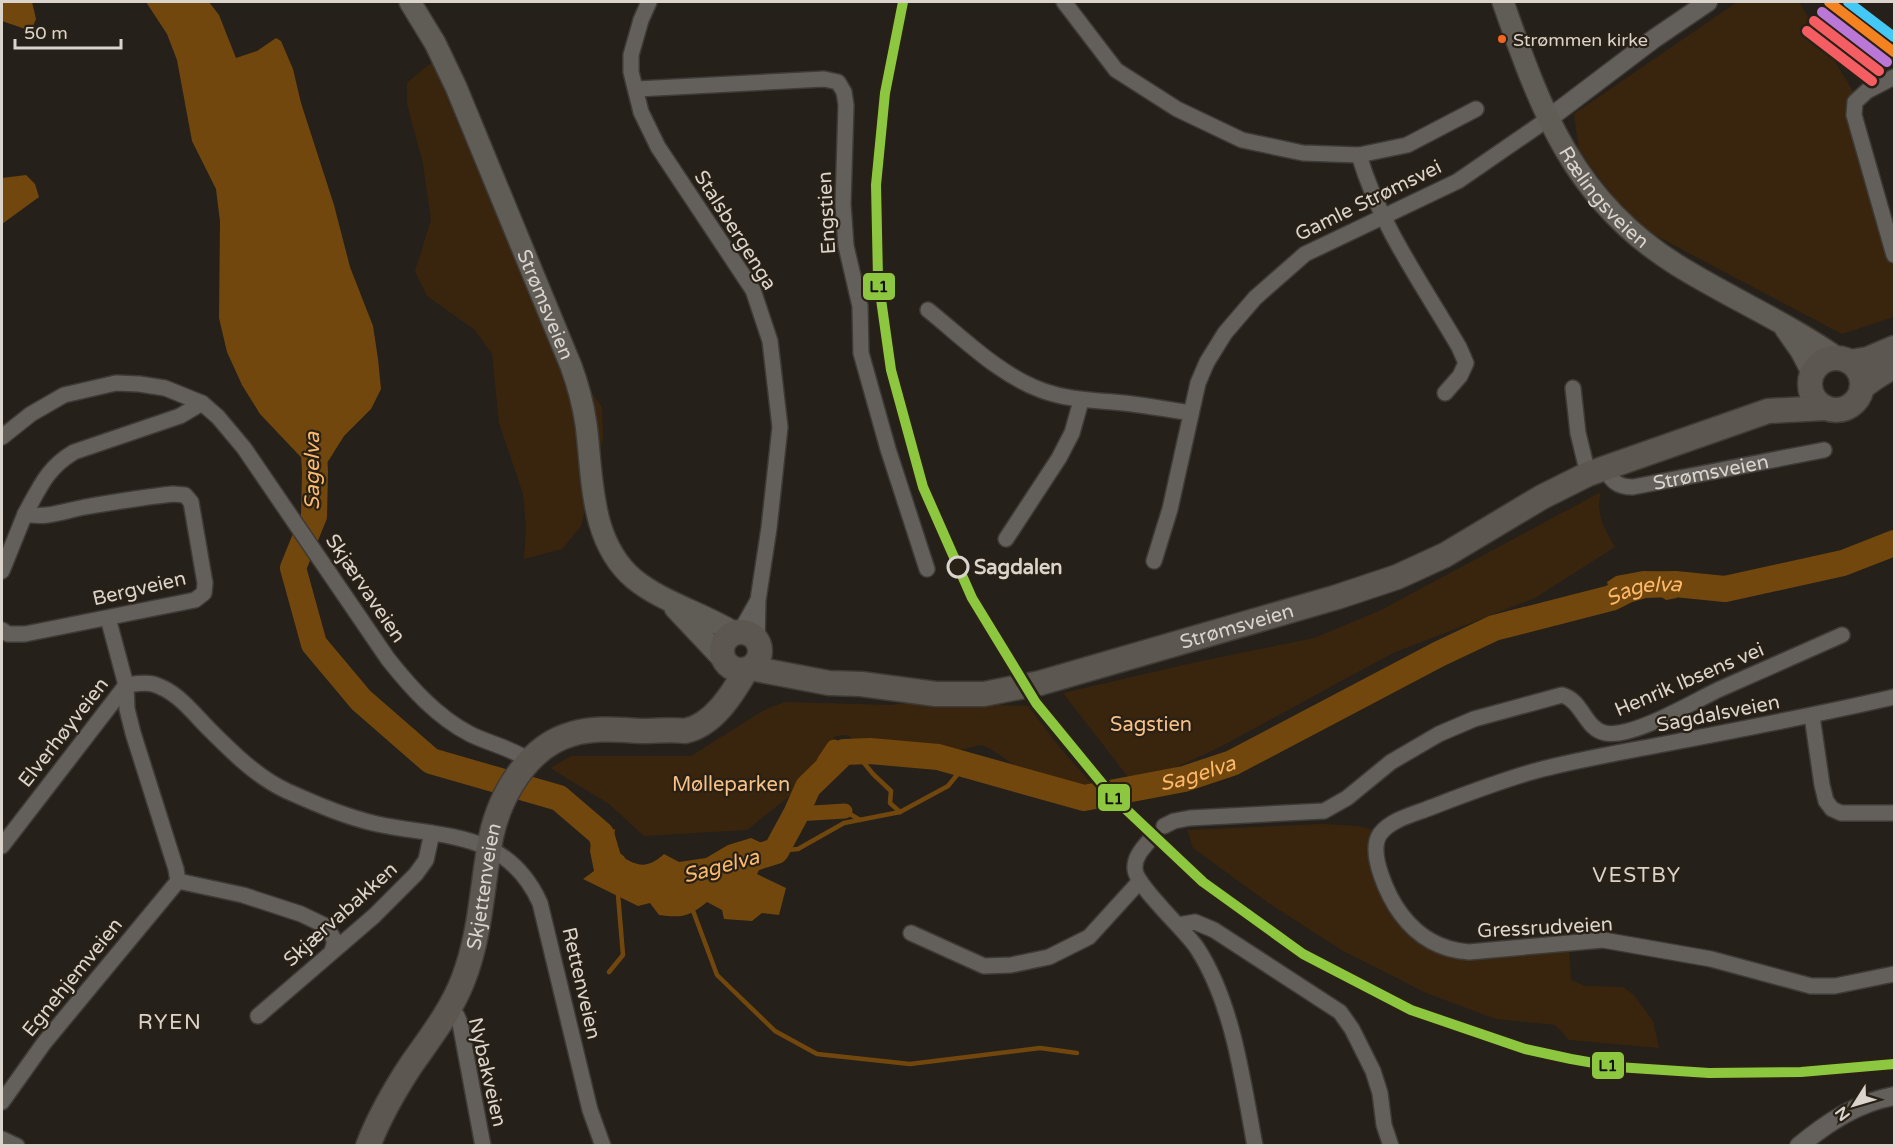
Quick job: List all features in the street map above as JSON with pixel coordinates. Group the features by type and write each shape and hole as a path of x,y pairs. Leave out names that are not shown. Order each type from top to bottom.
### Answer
{"main road":[{"name":"Strømsveien","path":"410,2 435,43 453,80 572,366 584,411 594,496 604,537 614,556 626,572 640,584 692,610 748,648 829,683 861,684 936,694 977,694 1018,689 1091,669 1337,597 1396,577 1445,555 1536,500 1596,471 1768,411 1826,408"},
{"name":"Rælingsveien","path":"1503,2 1531,80 1568,156 1587,185 1628,230 1677,266 1782,326 1804,334 1844,360"},
{"name":"Rælingsveien","path":"1782,326 1796,342 1812,377"},
{"path":"1844,360 1859,373 1862,387 1858,399 1849,407 1838,410 1826,408 1814,397 1812,377 1821,364 1833,359 1868,359 1894,348"},
{"path":"1862,387 1894,366"},
{"name":"Strømsveien","path":"1768,411 1812,377"},
{"name":"Strømsveien","path":"666,599 724,660"},
{"path":"673,730 697,712 708,700 718,681 724,660 734,669 748,648"},
{"name":"Skjettenveien","path":"369,1146 392,1096 450,1009 463,980 474,944 496,818 524,768 547,745 569,734 695,729 706,722 728,697 748,648"}],"street":[{"name":"Stalsbergenga","path":"650,2 641,20 631,55 631,72 641,112 658,147 753,290 770,341 780,427 769,528 748,648"},
{"path":"1064,2 1116,70 1177,109 1242,140 1303,153 1359,155 1407,145 1476,110"},
{"name":"Gamle Strømsvei","path":"1154,561 1170,509 1198,384 1207,362 1226,333 1255,298 1305,254 1458,181 1548,119 1655,38 1708,2"},
{"path":"1894,77 1867,91 1855,102 1854,115 1894,255"},
{"name":"Engstien","path":"637,89 824,79 838,82 844,92 846,105 843,204 846,246 860,306 861,353 882,430 927,570"},
{"path":"1359,155 1364,176 1383,217 1459,347 1466,363 1460,375 1444,393"},
{"path":"928,309 988,359 1016,378 1038,389 1081,401 1112,402 1191,412"},
{"name":"Skjærvaveien","path":"2,437 31,414 64,395 116,383 165,388 202,404 231,430 388,659 431,706 465,732 515,752 524,768"},
{"path":"1573,388 1578,433 1596,471"},
{"path":"1006,539 1059,458 1072,433 1081,401"},
{"path":"2,571 25,514 46,475 59,461 74,452 180,416 202,404"},
{"name":"Strømsveien","path":"1596,471 1622,487 1633,487 1824,450"},
{"name":"Bergveien","path":"2,630 8,634 24,634 195,600 204,593 205,583 191,502 185,495 173,494 80,508 49,516 25,514"},
{"path":"108,618 126,685 127,709 133,733 178,881 243,895 301,914 326,927 335,940 332,951"},
{"name":"Henrik Ibsens vei","path":"1164,826 1174,821 1190,818 1324,811 1347,798 1391,762 1438,734 1474,719 1562,695 1570,697 1594,728 1604,733 1616,734 1646,725 1719,689 1842,635"},
{"name":"Elverhøyveien","path":"2,846 126,685 151,683 173,693 219,739 269,783 352,818 469,839 489,848"},
{"name":"Sagdalsveien","path":"1382,832 1393,822 1454,798 1534,771 1812,716 1894,697"},
{"path":"1812,716 1822,785 1826,801 1832,809 1841,813 1894,813"},
{"name":"Skjærvabakken","path":"258,1016 374,916 420,868 429,852 432,832"},
{"name":"Gressrudveien","path":"1382,832 1377,843 1377,858 1394,904 1403,917 1428,940 1454,951 1470,952 1603,940 1711,959 1811,986 1835,986 1894,974"},
{"path":"1149,841 1136,861 1135,870 1140,882 1178,924 1203,958 1222,1002 1242,1081 1255,1146"},
{"name":"Rettenveien","path":"489,848 519,869 533,888 540,903 590,1110 603,1146"},
{"name":"Egnehjemveien","path":"2,1102 44,1043 178,881"},
{"path":"910,933 984,966 1011,965 1049,957 1089,937 1140,882"},
{"path":"1178,924 1195,922 1214,930 1340,1012 1352,1029 1372,1071 1380,1093 1384,1125 1391,1146"},
{"name":"Nybakveien","path":"450,1009 460,1023 483,1146"},
{"path":"1806,1143 1851,1110 1894,1096"},
{"path":"2,1138 17,1146"}],"green space":[{"path":"1737,2 1799,2 1854,93 1847,101 1892,263 1894,263 1894,317 1842,334 1634,224 1579,151 1574,114"},
{"path":"446,56 581,378 602,407 603,438 581,526 562,549 524,559 526,529 523,494 499,423 492,354 475,330 427,296 415,271 431,220 423,164 407,104 407,83 427,66"},
{"name":"Sagstien","path":"1601,492 1600,513 1604,527 1615,547 1535,598 1393,653 1220,747 1135,786 1063,693 1314,638 1379,611"},
{"name":"Mølleparken","path":"785,702 890,705 917,702 1028,706 1061,749 1100,793 1023,771 981,745 960,750 939,745 930,749 889,744 881,747 855,741 848,735 835,736 831,742 834,745 811,779 747,830 644,836 609,804 550,768 571,756 691,756 764,710"},
{"path":"1323,824 1358,826 1390,834 1377,849 1409,920 1457,948 1569,950 1571,980 1586,986 1623,987 1634,995 1653,1021 1659,1048 1569,1040 1555,1025 1496,1019 1426,993 1343,951 1267,902 1193,848 1187,830"}],"water":[{"path":"2,2 32,2 36,19 31,31 2,21"},
{"path":"146,2 209,2 219,15 236,58 257,51 276,38 281,41 293,69 350,267 373,326 381,389 371,409 344,436 327,463 315,472 260,414 242,385 227,352 219,318 220,221 216,189 192,141 177,60 167,34"},
{"path":"26,175 35,184 39,197 2,224 2,178"},
{"path":"1643,571 1680,572 1675,584 1677,598 1666,600 1654,592 1644,591 1615,610 1607,582 1616,576"},
{"path":"615,829 612,852 644,865 657,860 664,854 679,862 706,858 728,845 751,838 768,846 776,863 761,866 757,874 786,888 779,915 762,913 752,921 724,919 722,910 707,902 695,911 684,915 659,915 650,903 638,906 583,879 594,871 590,851 592,835"}],"waterway":[{"name":"Sagelva","path":"313,437 314,516 293,568 314,644 361,700 431,761 559,798 601,834 609,861 614,865"},
{"name":"Sagelva","path":"738,863 776,851 808,787 844,752 870,751 938,757 1084,798 1184,779 1232,763 1439,654 1494,628 1611,598 1644,585 1675,584 1725,589 1843,563 1894,543"},
{"path":"824,762 834,747"},
{"path":"855,752 891,791 890,803 900,812"},
{"path":"776,851 798,849 844,823 900,812 948,786 965,765"},
{"path":"845,811 860,820"},
{"path":"796,814 845,811"},
{"path":"609,972 623,955 618,895 620,891"},
{"path":"692,908 717,975 775,1031 817,1054 910,1064 1040,1048 1077,1053"}],"transit line":[{"name":"L1","path":"903,2 885,93 876,185 878,278 891,370 923,487 972,598 1036,703 1114,798 1203,882 1303,954 1411,1010 1525,1049 1617,1067 1709,1073 1801,1072 1894,1064"},
{"path":"1829,2 1894,52"},
{"path":"1848,2 1894,37"},
{"path":"1822,12 1887,62"},
{"path":"1814,21 1879,71"},
{"path":"1807,31 1872,81"}],"place":[{"name":"Strømmen kirke","path":"1502,39"},
{"name":"Sagdalen","path":"958,567"}],"district":[{"name":"VESTBY","path":"1637,875"},
{"name":"RYEN","path":"170,1022"}]}
